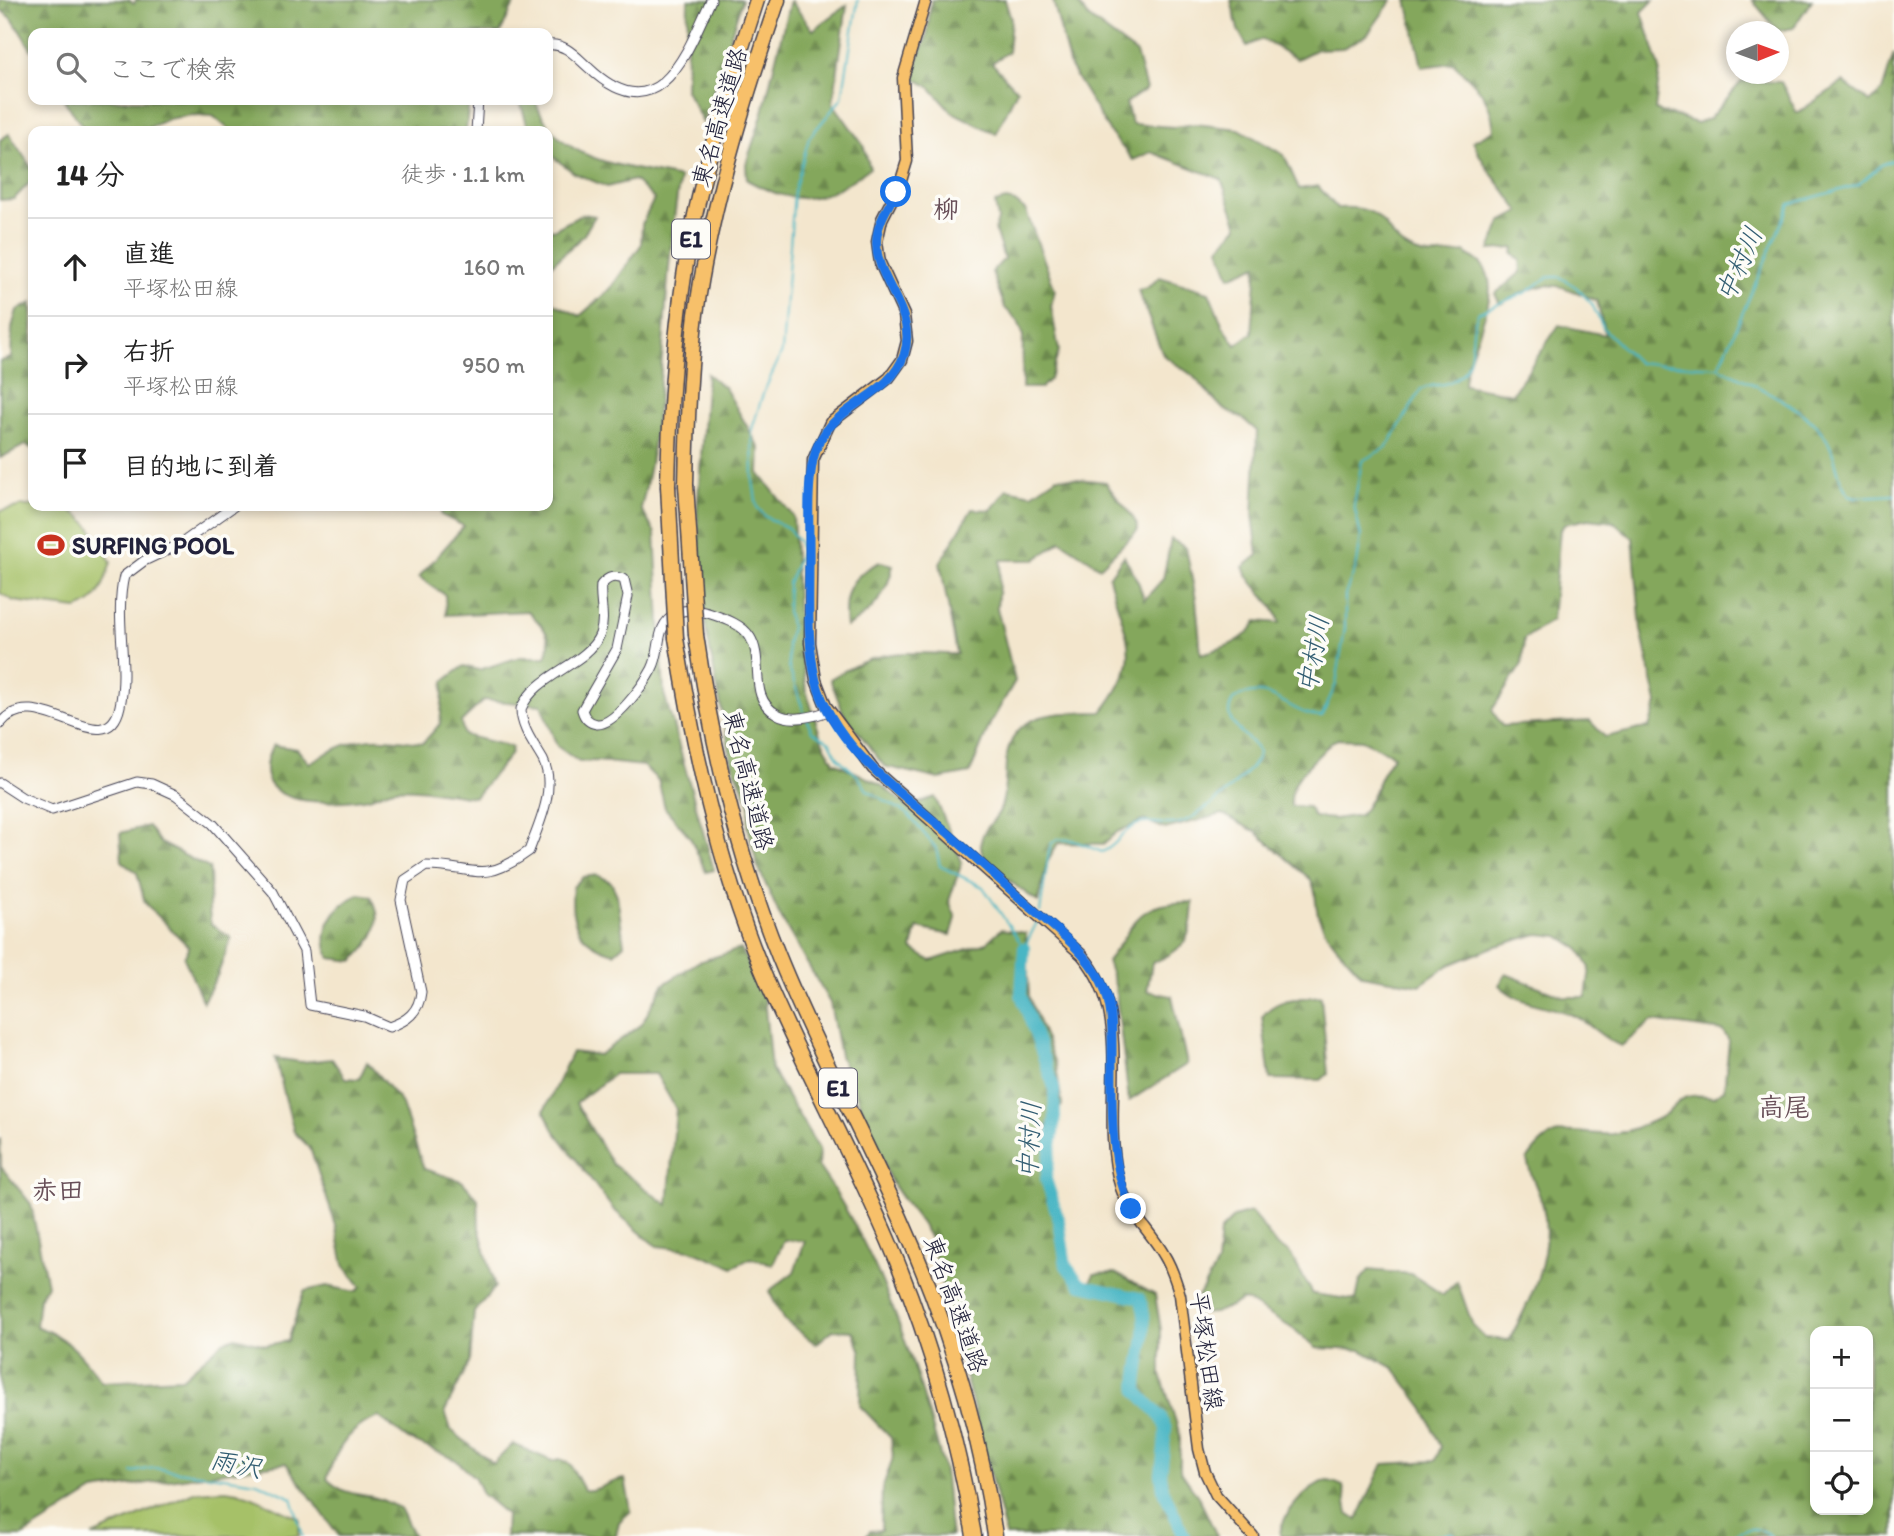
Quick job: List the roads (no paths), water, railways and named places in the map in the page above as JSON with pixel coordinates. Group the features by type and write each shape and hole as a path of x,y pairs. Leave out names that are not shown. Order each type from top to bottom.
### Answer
{"highway":[{"name":"東名高速道路","path":"757,0 710,155 686,266 673,359 668,486 676,638 703,785 726,869 760,964 867,1192 909,1294 948,1414 974,1536"},
{"name":"東名高速道路","path":"778,0 727,163 703,274 692,359 686,485 696,635 718,761 746,865 794,993 895,1207 927,1284 975,1436 995,1536"}],"main road":[{"name":"平塚松田線","path":"926,0 902,78 908,153 905,171 877,237 880,263 906,320 905,352 889,378 830,423 821,436 813,460 810,643 816,680 826,712 873,769 1049,925 1092,967 1102,983 1110,1007 1112,1132 1121,1188 1131,1209 1173,1271 1180,1295 1199,1449 1210,1485 1253,1536"}],"street":[{"path":"553,46 566,48 616,89 645,91 664,82 680,66 711,0"},
{"path":"477,126 478,105"},
{"path":"0,724 12,712 29,708 82,727 101,727 112,722 121,702 124,576 144,561 182,543 227,511"},
{"path":"0,783 23,798 52,810 137,782 152,783 176,795 214,824 273,892 304,951 310,1005 364,1016 389,1027 411,1016 420,1001 420,986 401,900 405,880 426,866 473,873 490,871 528,851 548,785 546,768 524,727 521,709 537,687 597,640 603,615 601,585 606,580 612,577 624,579 628,596 617,649 582,710 589,721 604,723 618,712 652,668 665,623 679,612 689,610 726,619 746,631 754,645 762,700 779,716 797,718 826,712"}],"waterway":[{"path":"805,715 789,668 787,644 791,627 787,611 788,583 801,552 799,542 788,528 766,517 757,507 753,481 752,429 763,394 782,352 794,192 809,138 842,98 858,0"},
{"name":"中村川","path":"1719,367 1790,204 1858,185 1881,165 1894,160"},
{"name":"中村川","path":"1040,912 1049,852 1051,844 1057,839 1072,840 1102,852 1136,825 1174,824 1188,820 1238,781 1256,760 1259,752 1233,723 1229,708 1233,700 1246,694 1258,693 1279,699 1310,714 1322,716 1336,684 1345,628 1345,595 1357,564 1361,536 1354,505 1362,461 1387,447 1421,390 1448,383 1461,374 1470,358 1473,331 1479,312 1527,292 1548,277 1560,277 1576,287 1592,304 1603,328 1638,363 1719,367"},
{"path":"1720,368 1779,398 1819,429 1827,440 1841,482 1849,495 1894,495"},
{"path":"807,720 812,731 830,742 838,758 857,775 867,790 908,814 936,848 940,866 983,887 1024,948 1038,920"},
{"name":"中村川","path":"1024,948 1021,995 1054,1087 1055,1119 1046,1179 1059,1221 1066,1266 1081,1285 1140,1298 1145,1321 1137,1391 1161,1417 1166,1429 1161,1474 1163,1489 1184,1536"},
{"name":"雨沢","path":"132,1472 154,1468 257,1482 292,1498 303,1536"},
{"path":"1731,1536 1751,1528 1771,1536"},
{"path":"1433,1536 1451,1533 1457,1536"},
{"path":"1658,1536 1674,1536"}],"place":[{"name":"SURFING POOL","path":"51,545"}],"district":[{"name":"柳","path":"946,209"},
{"name":"高尾","path":"1784,1107"},
{"name":"赤田","path":"58,1190"}]}
